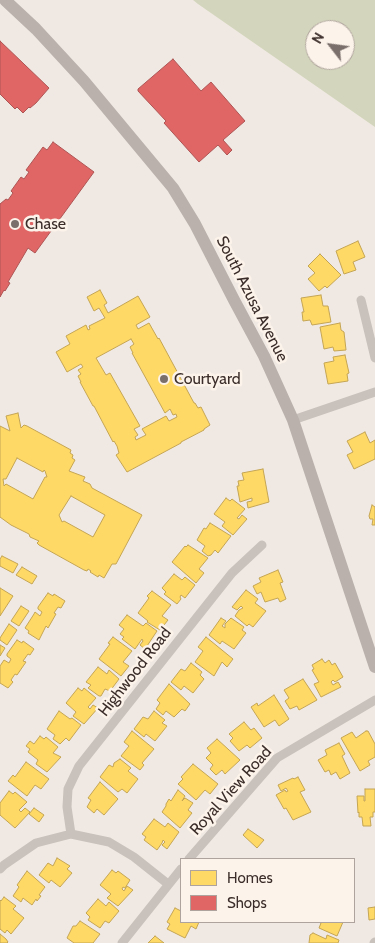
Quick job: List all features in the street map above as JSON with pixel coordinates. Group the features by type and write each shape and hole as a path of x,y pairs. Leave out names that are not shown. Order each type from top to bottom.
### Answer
{"street":[{"name":"South Azusa Avenue","path":"5,0 36,29 84,81 173,188 195,224 264,356 293,420 375,667"},
{"path":"361,300 375,358"},
{"path":"293,420 375,392"},
{"name":"Highwood Road","path":"71,834 67,807 68,789 80,766 232,573 262,545"},
{"name":"Royal View Road","path":"190,858 277,758 375,700"},
{"path":"0,869 4,864 36,843 71,834 109,842 134,857 168,884"},
{"path":"122,943 180,870"}],"green space":[{"path":"193,0 375,0 375,127 198,4"}],"building: Homes":[{"path":"358,241 365,257 353,262 356,270 344,274 336,251"},
{"path":"320,254 341,275 327,288 325,286 319,291 308,279 315,273 308,266"},
{"name":"Courtyard","path":"100,290 107,303 104,305 108,313 138,296 150,317 136,325 138,329 149,323 194,403 198,408 201,407 210,425 127,472 116,455 119,453 117,446 80,382 78,376 81,374 78,370 83,367 81,364 67,372 56,352 70,344 66,336 86,325 88,330 90,329 89,326 105,318 99,308 94,311 87,297","holes":["131,339 134,344 130,347 132,353 165,413 170,409 173,415 176,414 177,417 169,421 166,416 142,429 146,435 136,440 135,437 138,435 134,429 140,426 110,373 106,375 96,358"]},
{"path":"321,295 323,306 328,306 331,322 312,325 310,320 303,321 302,312 304,312 301,298"},
{"path":"340,323 341,330 344,332 346,350 334,351 333,347 324,349 320,327"},
{"path":"345,355 349,373 347,374 348,381 328,384 324,363 334,361 333,357"},
{"path":"18,413 21,428 24,425 27,426 71,450 72,458 75,460 69,471 85,477 83,481 90,484 92,488 142,515 116,564 112,564 104,578 99,575 98,577 88,569 87,571 84,570 39,545 37,543 39,541 0,517 0,426 10,431 6,416","holes":["17,458 43,472 45,471 47,477 45,477 33,499 6,484 4,486 3,479 6,479","71,496 105,515 93,537 64,521 62,522 59,515"]},
{"path":"365,432 370,443 375,440 375,459 354,469 347,455 353,452 347,441"},
{"path":"263,469 269,502 248,508 247,502 252,501 252,498 240,502 238,481 244,480 242,473"},
{"path":"226,498 230,501 232,499 245,509 237,518 239,519 242,515 247,519 233,535 222,526 225,522 214,514"},
{"path":"372,505 375,507 375,525 372,525 373,519 370,519 369,516"},
{"path":"210,523 231,536 218,553 215,550 208,556 202,551 205,546 197,540 204,528 206,529"},
{"path":"188,545 208,558 199,569 204,573 196,583 172,562"},
{"path":"2,556 18,564 13,573 0,566"},
{"path":"22,567 37,576 32,584 16,575"},
{"path":"278,570 283,582 280,583 286,599 280,602 278,598 265,602 261,592 257,594 253,586 261,582 259,578"},
{"path":"174,574 182,580 185,577 195,585 185,598 181,595 181,599 177,604 164,594 166,592 162,588"},
{"path":"0,588 13,596 0,616"},
{"path":"246,590 258,599 255,603 266,611 253,627 249,624 247,626 235,616 243,608 241,606 237,610 232,607"},
{"path":"152,591 171,605 162,616 168,620 160,630 147,622 138,613 149,598 147,596"},
{"path":"48,593 53,596 54,594 65,601 61,608 58,607 54,613 56,614 48,628 46,626 39,640 28,633 29,631 25,628 35,612 40,616 42,612 38,607"},
{"path":"21,606 29,611 19,626 11,621"},
{"path":"127,615 143,626 146,623 157,631 145,649 140,645 143,641 142,639 135,649 122,639 124,637 120,634 124,629 119,625"},
{"path":"221,618 226,621 222,626 225,628 225,624 231,618 244,627 242,630 246,633 234,649 222,641 220,644 209,635"},
{"path":"9,624 17,630 7,645 0,638"},
{"path":"113,637 132,651 123,662 129,666 121,676 99,659"},
{"path":"206,637 233,659 227,667 222,662 214,676 195,662 203,651 198,647"},
{"path":"17,640 22,643 23,641 34,649 23,661 26,662 17,675 15,674 11,680 13,682 8,688 0,683 0,666 4,660 9,663 11,659 7,654"},
{"path":"0,645 5,648 0,656"},
{"path":"322,659 325,663 329,660 332,665 335,663 343,677 335,682 333,680 331,682 333,685 338,682 341,687 321,697 314,684 319,682 312,670 314,669 312,665"},
{"path":"191,663 202,672 200,675 204,679 193,693 184,686 181,690 171,682 181,669 185,671"},
{"path":"98,667 107,674 109,670 119,679 110,691 105,689 101,696 88,688 91,685 86,682"},
{"path":"303,679 317,700 299,710 297,706 290,709 285,701 289,698 284,690"},
{"path":"169,684 190,704 185,711 182,709 174,717 166,711 163,715 156,709 160,703 157,700"},
{"path":"78,688 82,691 84,688 96,698 88,707 90,709 93,705 98,708 84,724 73,716 76,712 66,703"},
{"path":"274,695 289,719 279,726 275,720 264,727 251,707 257,703 258,706"},
{"path":"59,711 81,725 69,741 66,738 60,744 53,739 55,735 47,729"},
{"path":"154,711 165,720 162,723 167,726 155,741 146,734 144,737 134,729 143,717 148,719"},
{"path":"244,722 251,730 254,728 262,738 250,748 247,745 239,751 230,741 233,738 229,734"},
{"path":"132,731 154,749 142,763 144,765 140,770 121,756 129,746 124,742"},
{"path":"368,731 375,744 375,757 368,761 370,765 360,771 341,738 352,732 356,738"},
{"path":"40,736 44,739 46,737 58,747 53,753 61,757 47,772 36,764 38,760 28,752 30,749 26,746 30,741 34,744"},
{"path":"217,739 240,760 225,774 222,770 216,775 210,769 213,765 206,758 211,753 207,748"},
{"path":"339,743 345,754 342,756 350,773 340,779 336,772 331,775 329,770 325,772 318,760 327,755 325,750"},
{"path":"120,759 131,768 128,771 138,779 127,793 122,789 118,792 100,777 109,765 113,767 114,763"},
{"path":"26,762 49,779 41,789 35,785 27,796 8,781 13,775 15,777"},
{"path":"193,764 218,784 210,794 205,790 196,800 178,784 183,779 181,777"},
{"path":"298,777 305,790 300,792 311,812 293,820 276,795 285,790 286,792 288,791 286,788 281,791 278,785"},
{"path":"100,782 118,799 104,815 97,809 94,813 87,807 91,800 88,798"},
{"path":"365,789 375,789 375,812 373,812 373,817 370,817 371,826 363,826 362,817 359,817 358,813 357,796 364,796 365,801"},
{"path":"178,790 185,796 182,801 185,798 193,803 188,810 192,813 180,828 162,812 169,799 171,801"},
{"path":"9,791 13,794 15,792 27,802 19,810 21,812 25,808 30,812 15,828 0,815 0,803"},
{"path":"34,808 44,815 39,822 29,814"},
{"path":"154,819 165,827 168,823 179,832 167,849 162,845 165,842 163,840 157,850 144,840 146,837 142,834"},
{"path":"248,829 264,840 257,848 243,835"},
{"path":"57,858 70,866 67,869 72,873 60,887 51,880 49,883 39,875 48,863 53,866"},
{"path":"112,870 116,873 118,871 130,880 125,888 123,887 124,891 127,886 133,890 118,906 107,898 111,894 100,885"},
{"path":"27,871 45,887 39,895 41,896 32,905 23,898 21,902 13,896 19,887 17,885"},
{"path":"4,897 16,906 13,909 24,918 11,934 7,930 5,933 0,929 0,900"},
{"path":"98,899 106,906 109,902 119,911 109,923 105,921 100,928 88,920 90,917 86,913"},
{"path":"375,907 375,919 369,920 368,908"},
{"path":"175,908 180,910 180,923 199,923 196,929 191,926 185,938 167,929 170,924 167,922"},
{"path":"80,921 100,934 93,943 74,943 67,938 73,926 76,926"},
{"path":"321,923 343,923 337,936 319,928"},
{"path":"313,933 326,939 327,935 339,940 338,943 309,943 310,935"},
{"path":"0,934 6,939 7,943 0,943"},
{"path":"155,936 164,943 148,943"}],"building: Shops":[{"path":"0,41 49,88 36,103 23,113 17,107 15,109 0,94"},
{"path":"173,59 201,91 211,82 245,121 223,140 232,150 227,155 218,145 199,162 164,123 166,121 138,91"},
{"path":"53,142 94,172 35,253 28,248 8,282 10,283 0,297 0,204 6,199 8,200 13,193 11,191 21,177 24,179 29,172 26,170 43,147 47,150"}],"place":[{"name":"Chase","path":"15,224"},
{"name":"Courtyard","path":"164,379"}]}
